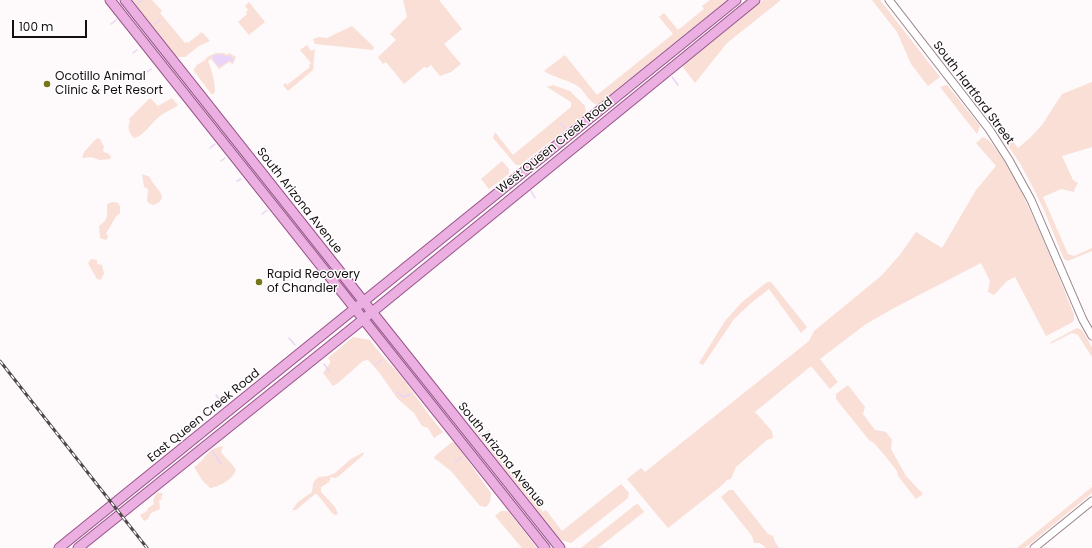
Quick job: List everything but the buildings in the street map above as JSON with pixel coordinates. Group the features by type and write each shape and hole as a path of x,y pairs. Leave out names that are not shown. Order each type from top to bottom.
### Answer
{"main road":[{"name":"South Arizona Avenue","path":"110,0 545,548"},
{"name":"South Arizona Avenue","path":"125,0 560,548"},
{"name":"West Queen Creek Road","path":"363,301 503,190 736,0"},
{"name":"West Queen Creek Road","path":"372,312 755,0"},
{"path":"264,195 274,188"},
{"name":"East Queen Creek Road","path":"59,548 363,301"},
{"name":"East Queen Creek Road","path":"78,548 372,312"}],"street":[{"name":"South Hartford Street","path":"889,0 989,129 1009,160 1031,200 1083,320 1092,336"},
{"path":"1034,548 1092,502"}],"shaded area":[{"path":"132,0 152,0 162,11 160,13 185,43 188,43 202,32 210,41 199,46 185,57 177,57"},
{"path":"403,0 439,0 462,29 444,44 461,64 451,72 440,76 431,65 427,68 424,67 404,84 386,62 383,64 378,57 396,40 390,34 407,17"},
{"path":"710,0 727,0 597,105 591,101 579,87 544,71 565,55 597,95 673,34 659,17 664,13 678,30 704,9 702,6"},
{"path":"763,0 781,0 727,43 695,83 682,66"},
{"path":"872,0 880,0 940,77 928,86 911,64 897,32"},
{"path":"249,2 265,22 249,35 238,22 247,14 246,12 248,10 245,6"},
{"path":"352,26 374,47 373,50 315,44 313,39 319,37 327,38"},
{"path":"307,45 311,51 315,49 313,70 288,91 283,85 286,83 287,85 310,67 309,65 311,63 300,50"},
{"path":"216,53 224,53 227,55 229,53 236,57 233,64 229,62 219,69 211,59 208,61 212,72 215,92 212,95 194,71 197,65 204,61 207,57"},
{"path":"218,54 232,57 233,61 228,61 221,66 218,66 212,58"},
{"path":"1092,82 1092,147 1062,156 1073,180 1078,183 1074,192 1061,189 1043,197 1068,254 1074,256 1092,248 1092,251 1068,261 1064,259 1044,210 1021,165 998,131 1001,125 1018,148 1042,125 1062,94"},
{"path":"553,85 570,91 585,106 586,114 520,165 516,165 493,138 495,132 513,155 571,107 571,102 547,87"},
{"path":"947,85 980,126 977,134 940,87"},
{"path":"150,98 158,106 172,98 178,105 161,115 141,135 134,138 129,130 129,119"},
{"path":"983,137 994,146 1020,189 1047,247 1074,314 1073,322 1046,336 1015,277 1007,281 994,295 988,292 990,281 981,263 866,324 820,359 838,382 830,389 811,366 755,412 772,431 773,438 767,440 736,467 731,479 727,480 668,528 627,479 641,468 645,472 809,341 814,331 881,276 899,256 916,232 942,248 976,190 996,166 976,143"},
{"path":"97,138 100,139 104,147 104,152 109,154 111,157 110,159 100,160 91,157 82,158 84,152"},
{"path":"502,161 509,169 509,174 489,189 481,179"},
{"path":"142,174 150,177 162,195 162,199 154,205 147,201 148,189 144,187"},
{"path":"113,202 118,203 120,213 106,233 108,237 106,240 100,238 99,226 106,219 107,205"},
{"path":"91,259 97,260 97,264 102,265 104,274 101,280 97,279 88,263"},
{"path":"767,282 771,282 807,327 801,333 769,289 734,319 703,365 699,363 725,321 741,303"},
{"path":"1077,328 1082,330 1092,347 1092,357 1078,335 1072,333 1050,344 1051,342"},
{"path":"353,337 370,340 404,380 427,413 443,432 434,438 428,428 422,426 414,413 397,398 379,372 368,360 363,361 333,386 323,373 330,363 328,358"},
{"path":"848,385 865,407 863,414 875,430 886,432 892,440 891,449 906,476 923,494 916,499 898,476 897,471 886,457 874,443 869,440 836,399 836,394"},
{"path":"477,428 492,448 495,446 508,464 506,466 517,480 519,478 534,496 532,498 543,512 546,510 562,531 621,484 629,493 628,498 571,543 561,540 474,430"},
{"path":"452,442 455,443 491,493 490,502 486,507 480,506 451,471 434,458"},
{"path":"223,446 221,452 236,470 225,482 210,488 202,480 194,467 213,449"},
{"path":"364,452 363,455 339,476 335,478 331,477 329,482 321,487 321,492 335,507 338,514 335,515 332,513 317,494 315,494 296,510 292,510 298,502 312,492 315,480 319,477 328,476 335,473 351,459"},
{"path":"1092,487 1092,493 1025,548 1017,548"},
{"path":"729,490 733,490 768,534 773,536 779,548 766,548 760,543 754,543 752,536 721,497"},
{"path":"157,493 162,493 163,495 161,496 162,499 159,500 160,509 151,513 148,519 144,521 140,515 154,504 153,500"},
{"path":"638,504 644,512 598,548 581,548 635,505"},
{"path":"501,511 508,511 537,548 522,548 495,516"}],"waterway":[{"path":"137,4 142,0"},
{"path":"111,24 116,20"},
{"path":"154,24 160,20"},
{"path":"133,53 137,50"},
{"path":"147,72 151,69"},
{"path":"672,77 678,85"},
{"path":"561,123 565,129"},
{"path":"210,148 215,144"},
{"path":"221,161 225,158"},
{"path":"237,181 241,179"},
{"path":"531,191 535,198"},
{"path":"262,214 267,210"},
{"path":"310,281 316,276"},
{"path":"289,338 295,345"},
{"path":"375,365 382,360"},
{"path":"324,364 330,372"},
{"path":"397,392 404,397 411,394"},
{"path":"216,395 223,405"},
{"path":"481,437 489,431"},
{"path":"212,451 221,464"},
{"path":"455,462 462,457"}],"railway":[{"path":"0,361 147,548"}],"place":[{"name":"Ocotillo Animal Clinic & Pet Resort","path":"47,84"},
{"name":"Rapid Recovery of Chandler","path":"259,282"}]}
